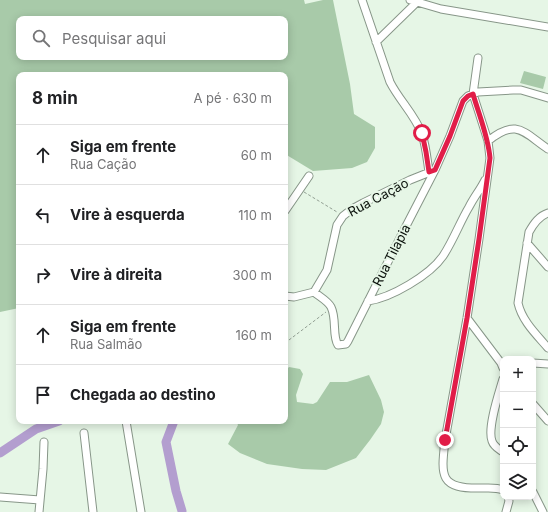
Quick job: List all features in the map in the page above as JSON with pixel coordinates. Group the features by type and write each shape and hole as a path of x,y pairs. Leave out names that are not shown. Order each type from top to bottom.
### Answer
{"street":[{"path":"362,0 395,92 422,133 432,171"},
{"path":"376,42 413,1 441,9 548,27"},
{"path":"478,58 473,94 488,141 490,158 486,176 480,232 467,318 442,463 443,474 451,484 462,488 500,489"},
{"path":"473,94 521,90 548,98"},
{"name":"Rua Tilapia","path":"331,308 335,322 336,342 338,345 346,344 450,136 463,101 468,96 473,94"},
{"path":"488,141 498,133 507,130 523,130 548,149"},
{"name":"Rua Cação","path":"314,292 327,270 337,225 343,216 363,202 432,171"},
{"path":"288,207 309,176"},
{"path":"368,301 388,296 426,273 435,265 443,255 472,201 479,192 486,176"},
{"path":"548,213 539,218 533,224 529,232 518,303 524,319 548,348"},
{"path":"527,243 548,268"},
{"path":"288,296 294,297 314,292 330,305 331,308"},
{"path":"467,318 500,362"},
{"path":"536,363 548,364"},
{"path":"500,390 490,434 494,446 500,450"},
{"path":"536,407 548,421"},
{"path":"126,424 141,512"},
{"path":"84,433 93,512"},
{"path":"39,512 44,442"},
{"path":"0,497 40,500"},
{"path":"536,498 543,512"},
{"path":"506,512 508,500"}],"path":[{"path":"300,189 343,216"},
{"path":"288,341 331,308"}],"green space":[{"path":"0,0 304,0 305,4 323,0 333,0 350,84 354,114 375,127 375,148 367,162 352,168 313,171 288,156 288,72 16,72 16,309 0,312"},
{"path":"524,71 546,77 543,89 520,83"},
{"path":"288,368 300,369 303,374 296,395 297,402 313,404 317,402 330,382 347,382 369,375 381,400 384,412 381,424 356,458 326,470 302,469 267,464 240,453 228,444 238,424 288,424"}],"waterway":[{"path":"0,453 36,429 50,424"},
{"path":"173,424 166,442 176,491 182,511"}],"route":[{"path":"422,133 429,172 435,170 463,101 468,96 473,94 488,141 490,158 486,176 485,198 475,268 445,440"}]}
